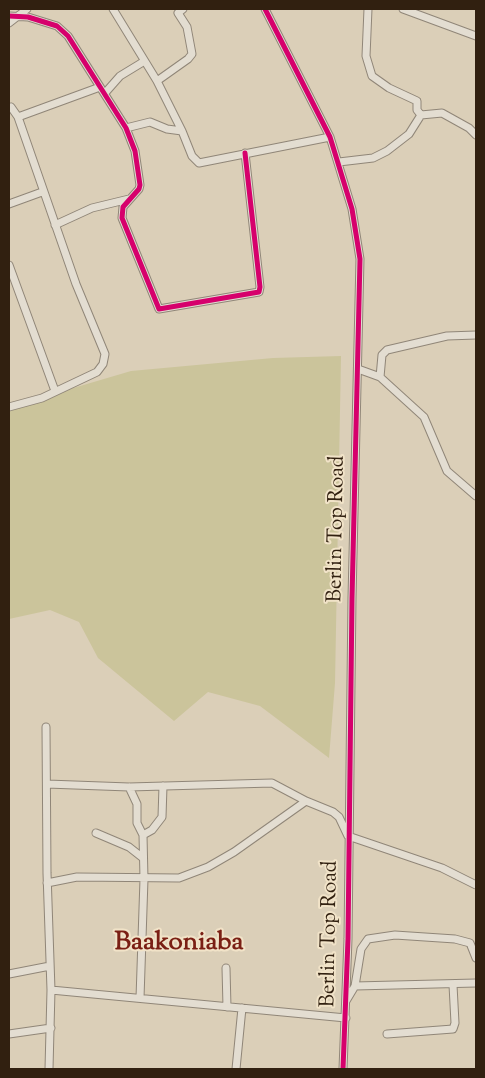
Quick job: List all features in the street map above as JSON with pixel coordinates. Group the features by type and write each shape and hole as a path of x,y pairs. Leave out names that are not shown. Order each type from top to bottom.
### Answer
{"street":[{"path":"9,22 12,16 27,9"},
{"path":"112,9 157,81 182,130 192,156 199,163 330,137"},
{"name":"Berlin Top Road","path":"265,9 330,137 352,209 360,260 346,1018 343,1069"},
{"path":"368,9 366,56 369,71 372,76 383,84 417,101 416,110 421,115"},
{"path":"404,9 476,36"},
{"path":"157,81 188,59 192,54 187,27 178,10"},
{"path":"12,16 28,18 57,26 68,36 126,128 135,151 140,179 139,189 129,198 121,210 122,218 159,308 163,310 221,298 258,294 260,287 245,153"},
{"path":"105,93 120,76 144,62"},
{"path":"18,117 100,86"},
{"path":"9,406 42,398 97,372 103,364 105,354 76,284 42,192 18,117 10,105"},
{"path":"421,115 442,113 469,128 476,135"},
{"path":"339,162 373,158 386,151 409,134 421,115"},
{"path":"126,128 150,122 167,129 182,130"},
{"path":"9,204 42,192"},
{"path":"55,225 92,208 129,198"},
{"path":"9,265 55,391"},
{"path":"380,377 382,357 387,350 447,336 476,335"},
{"path":"358,369 380,377 424,417 433,434 439,456 447,471 476,496"},
{"path":"46,727 47,883 51,990 49,1069"},
{"path":"46,784 129,787 272,782 306,801 333,812 339,817 348,836 442,868 476,885"},
{"path":"143,835 152,830 162,817 163,786"},
{"path":"129,787 137,804 136,816 143,835 144,879 140,998"},
{"path":"47,883 77,878 179,878 208,867 234,852 306,801"},
{"path":"96,833 129,847 143,858"},
{"path":"346,1002 355,986 361,949 368,939 395,935 455,939 470,943 476,958"},
{"path":"9,974 50,966"},
{"path":"226,968 227,1006"},
{"path":"355,986 476,984"},
{"path":"387,1034 453,1029 455,1023 453,985"},
{"path":"51,990 346,1018"},
{"path":"236,1069 242,1008"},
{"path":"9,1034 51,1028"}],"shaded area":[{"path":"341,356 335,683 329,758 260,706 208,692 174,721 98,658 79,622 50,610 9,619 9,407 131,371 273,358"}],"cycle path":[{"path":"265,9 330,137 352,209 360,259 352,598 348,939 343,1069"},
{"path":"9,16 28,17 57,26 68,36 126,128 135,151 140,185 139,189 123,207 122,218 159,309 259,292 245,153"}],"district":[{"name":"Baakoniaba","path":"179,945"}]}
